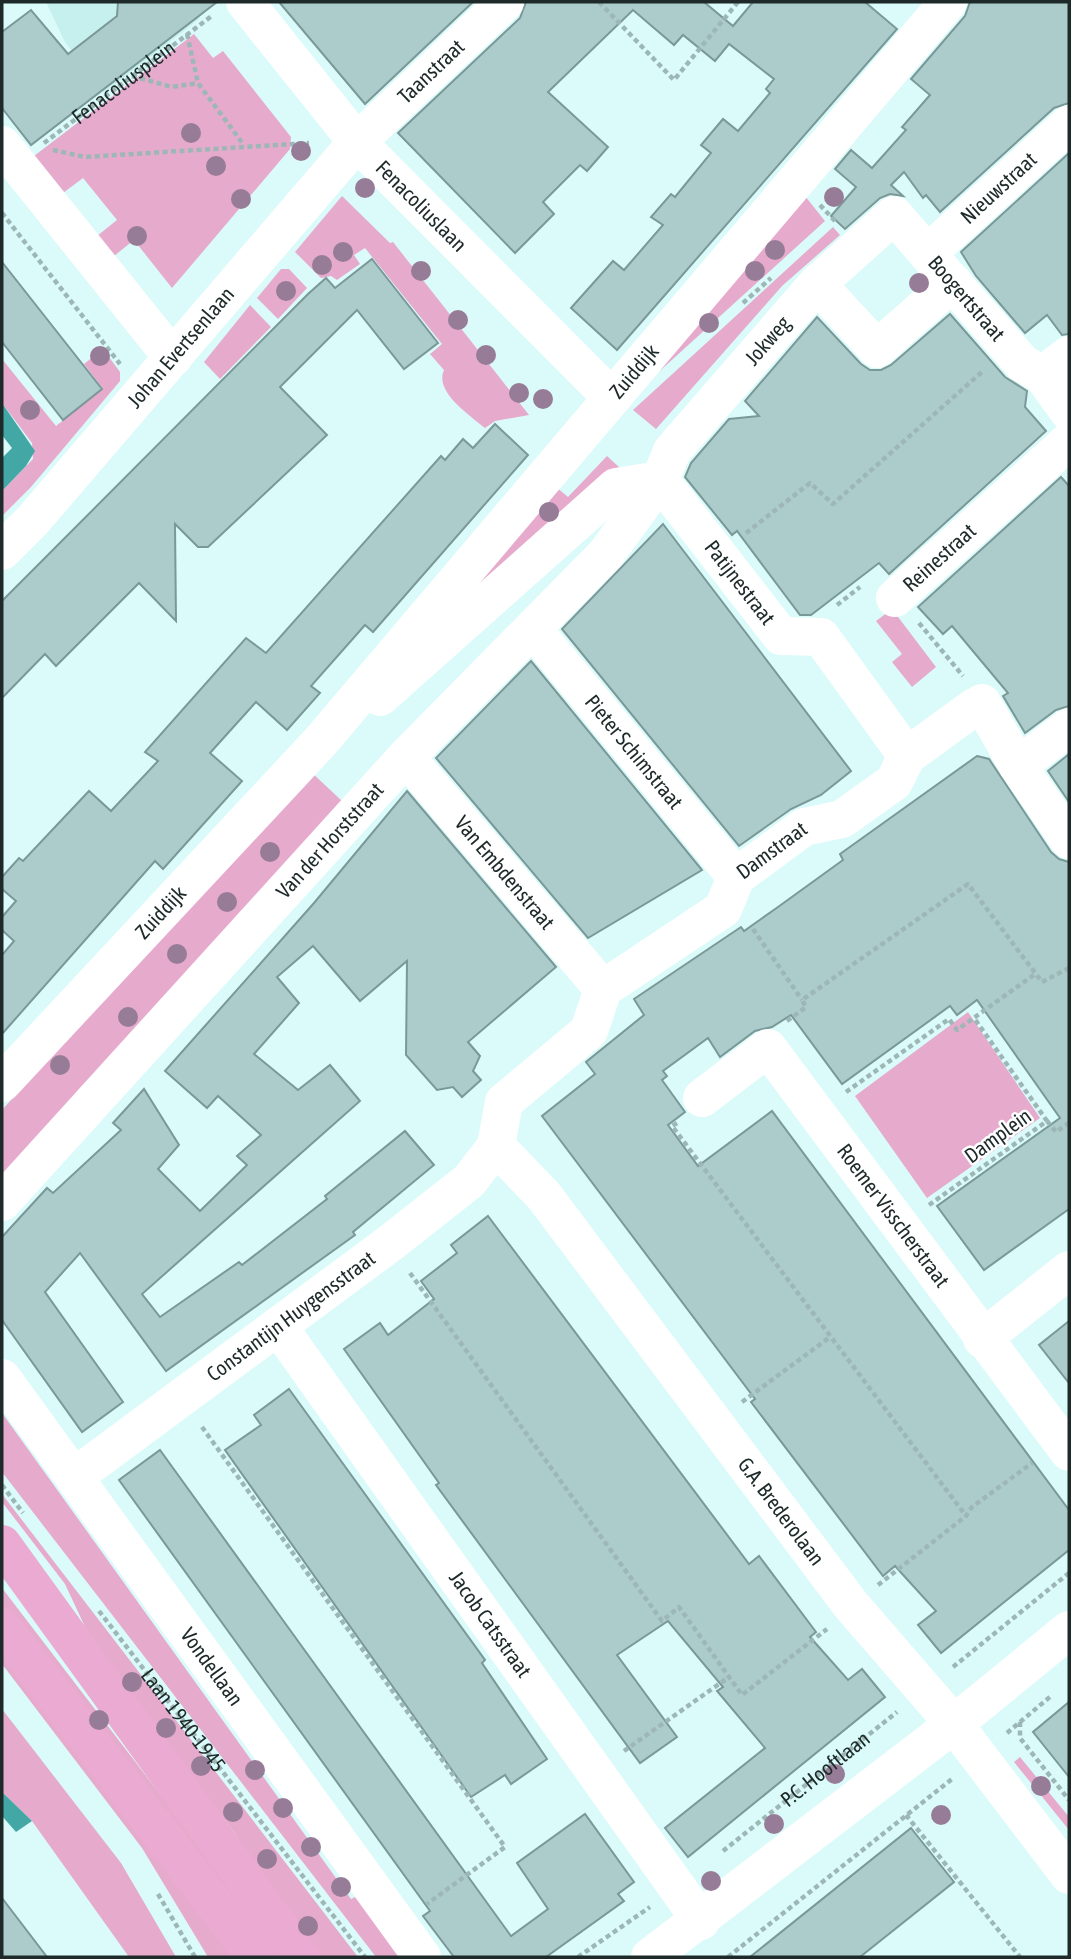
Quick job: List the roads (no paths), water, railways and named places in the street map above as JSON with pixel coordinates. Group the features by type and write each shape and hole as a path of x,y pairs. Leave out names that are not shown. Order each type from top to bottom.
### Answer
{"main road":[{"name":"Laan 1940-1945","path":"14,1531 301,1957"},
{"path":"2,1627 255,1957"}],"street":[{"name":"Taanstraat","path":"357,142 505,2"},
{"name":"Zuiddijk","path":"2,1083 320,742 610,396 948,2"},
{"name":"Fenacoliuslaan","path":"232,6 357,142 610,396"},
{"name":"Nieuwstraat","path":"928,253 1069,124"},
{"name":"Johan Evertsenlaan","path":"2,551 33,520 357,142"},
{"path":"17,150 173,358"},
{"name":"Boogertstraat","path":"894,215 1022,363 1056,365 1069,412"},
{"name":"Jokweg","path":"660,480 672,451 811,291 894,215"},
{"path":"811,291 877,349 953,282"},
{"name":"Reinestraat","path":"895,598 1069,441"},
{"name":"Zuiddijk","path":"320,742 403,680 616,487 660,480"},
{"name":"Patijnestraat","path":"660,480 781,636 821,637 907,756"},
{"name":"Van der Horststraat","path":"2,1202 407,757 606,554 660,480"},
{"name":"Pieter Schimstraat","path":"533,628 732,886"},
{"name":"Damstraat","path":"603,989 723,909 732,886 804,827 842,819 894,782 907,756 977,705 1018,766"},
{"path":"1069,727 1018,766 1069,840"},
{"name":"Van Embdenstraat","path":"407,757 603,989"},
{"path":"496,1146 504,1102 589,1031 603,989"},
{"name":"Roemer Visscherstraat","path":"702,1098 768,1048 1065,1447"},
{"name":"Constantijn Huygensstraat","path":"74,1477 389,1244 469,1181 496,1146"},
{"name":"G.A. Brederolaan","path":"496,1146 544,1196 852,1607 954,1724 1069,1875"},
{"path":"982,1339 1069,1270"},
{"name":"Jacob Catsstraat","path":"278,1326 701,1921"},
{"name":"Vondellaan","path":"2,1378 422,1957"},
{"name":"P.C. Hooftlaan","path":"650,1957 701,1921 954,1724 1069,1630"}],"water":[{"path":"2,403 35,451 26,466 2,491 2,458 12,448 2,435"},
{"path":"2,1792 32,1821 16,1832 2,1816"}]}
